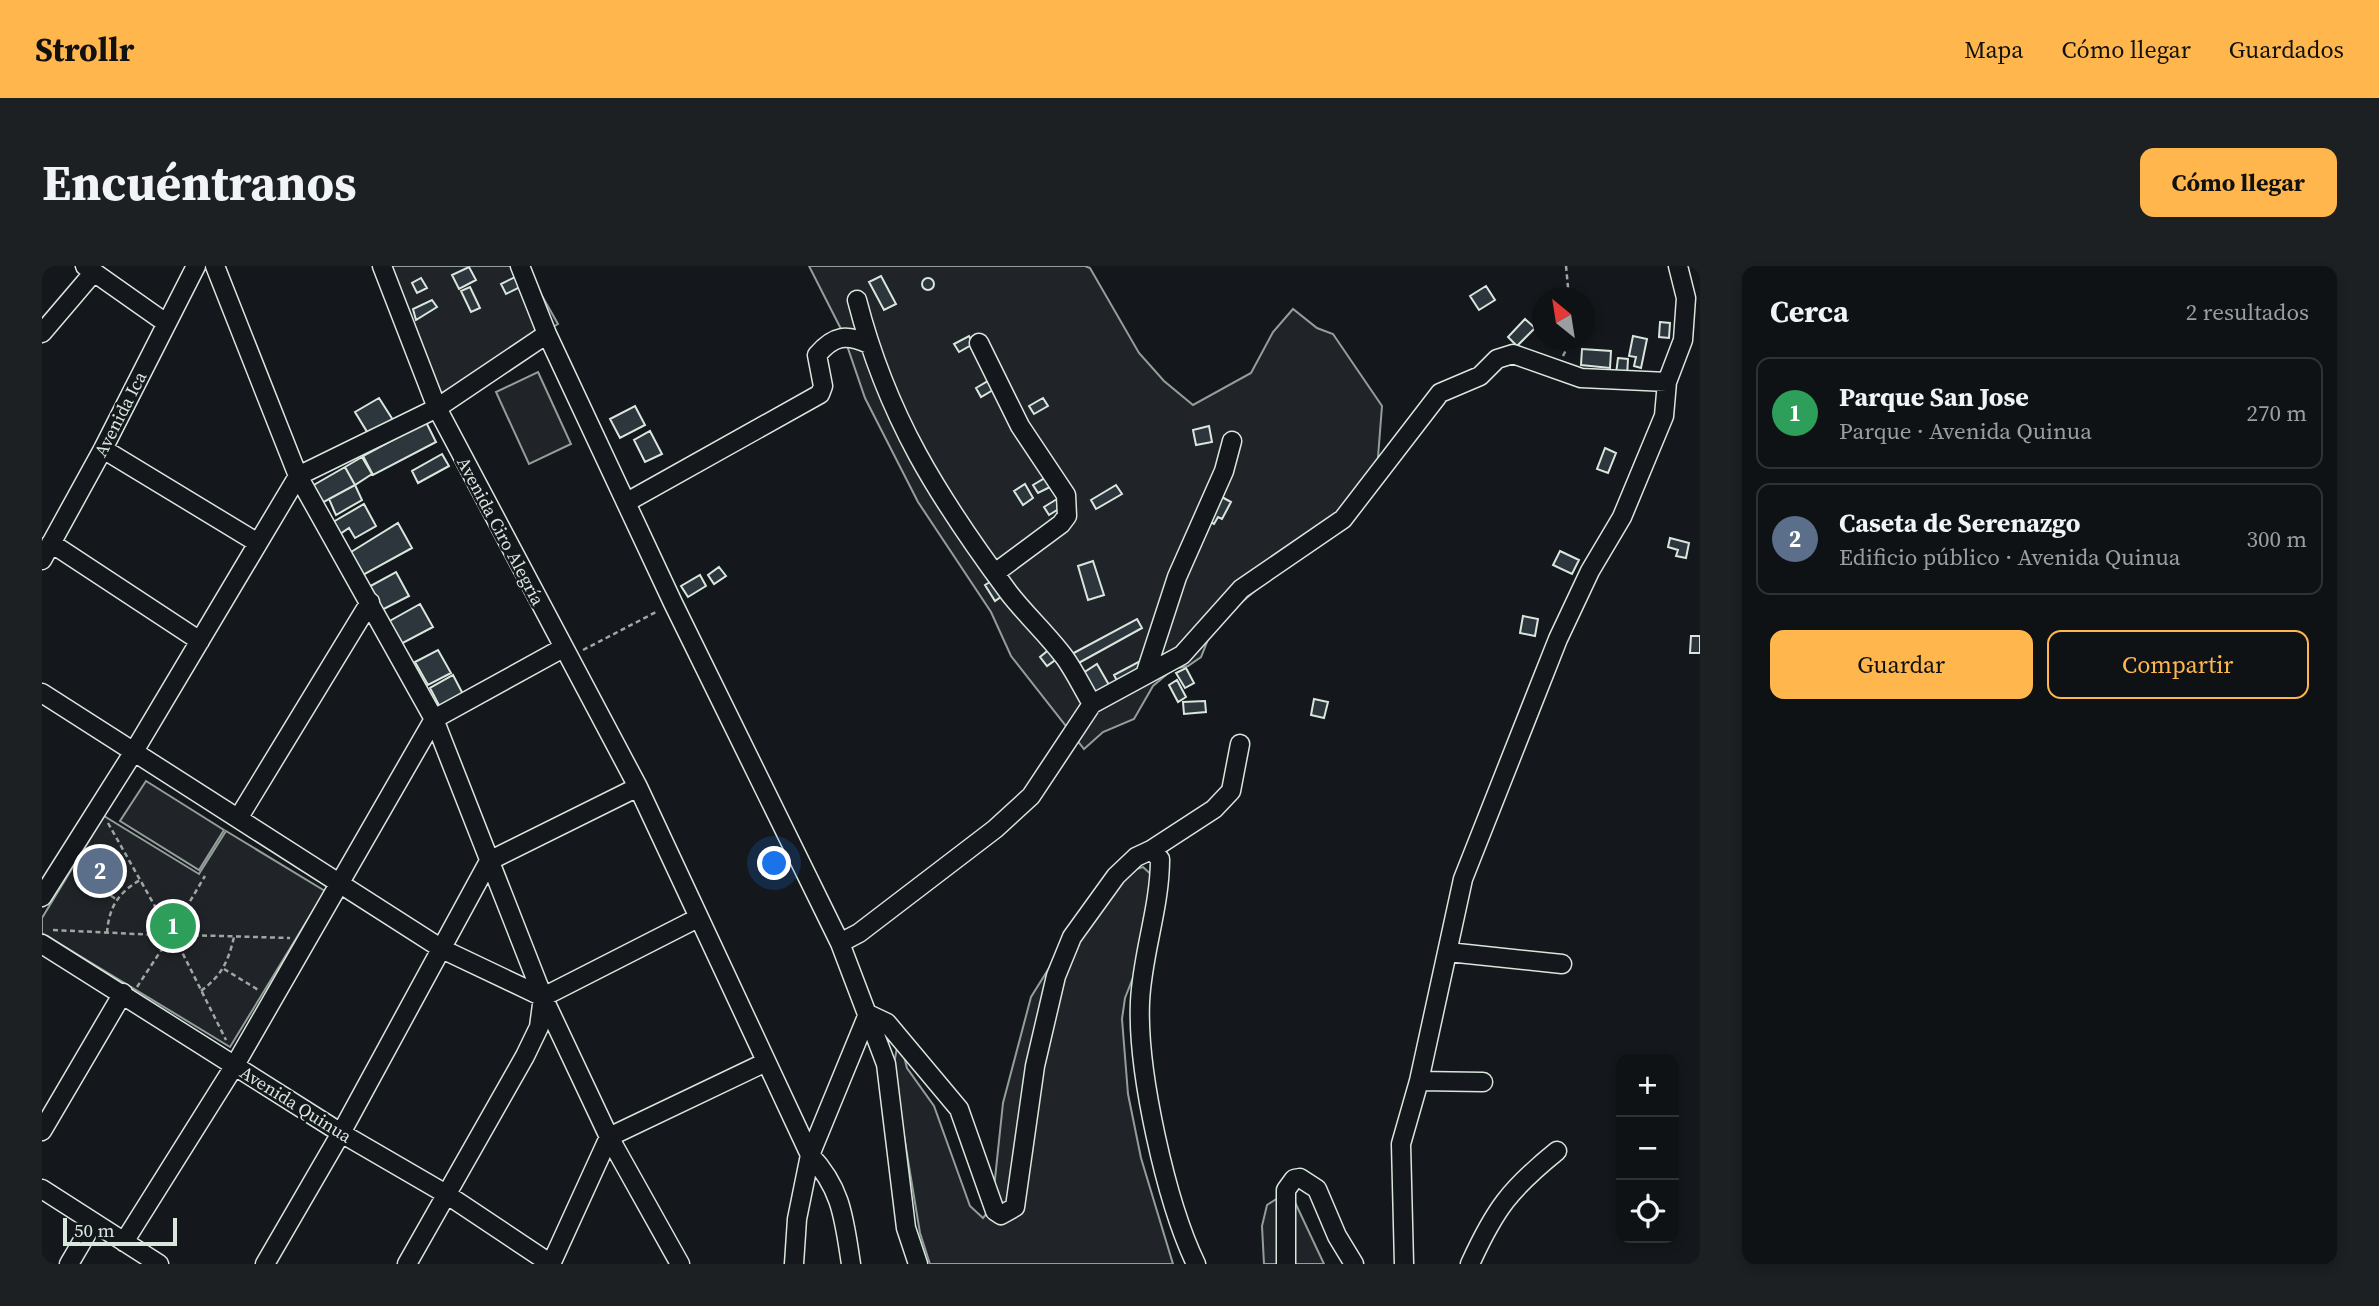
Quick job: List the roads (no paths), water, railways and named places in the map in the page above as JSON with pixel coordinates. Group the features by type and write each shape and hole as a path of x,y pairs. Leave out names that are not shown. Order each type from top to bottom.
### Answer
{"street":[{"name":"Avenida Ica","path":"42,561 103,449 196,266"},
{"path":"215,266 298,477 434,719 543,997 609,1138 680,1264"},
{"name":"Avenida Ciro Alegría","path":"383,266 437,408 638,787 810,1155 828,1174 842,1206 851,1264"},
{"path":"520,266 547,334 673,603 840,943 886,1064 906,1228 918,1264"},
{"path":"1404,1264 1401,1144 1419,1081 1463,879 1558,639 1590,571 1622,517 1664,416 1667,382 1683,340 1686,299 1678,266"},
{"path":"42,333 90,269 166,323"},
{"path":"857,300 869,344 908,441 945,502 995,573 1066,659 1092,704"},
{"path":"42,897 133,753 298,477 437,408 547,334"},
{"path":"627,502 820,394 823,386 817,355 835,338 847,335 869,344"},
{"path":"979,343 1020,426 1066,495 1069,506 1061,524 995,573"},
{"path":"840,943 859,933 995,829 1031,796 1092,704 1146,672 1182,655 1241,589 1343,519 1433,401 1447,390 1480,376 1497,359 1521,354 1533,362 1581,378 1667,382"},
{"path":"1146,672 1177,576 1224,471 1232,441"},
{"path":"103,449 258,544"},
{"path":"51,543 200,641"},
{"path":"239,817 370,602"},
{"path":"124,1242 235,1065 434,719 563,648"},
{"path":"42,693 442,948 543,997"},
{"path":"868,1014 887,1023 959,1109 995,1211 1001,1215 1008,1213 1015,1207 1018,1196 1035,1066 1056,976 1072,937 1116,876 1136,857 1152,850 1214,809 1231,791 1240,744"},
{"path":"265,1264 341,1133 489,861 638,787"},
{"path":"1152,850 1160,859 1160,888 1149,936 1140,1001 1143,1052 1159,1145 1196,1264"},
{"path":"543,997 698,918"},
{"name":"Avenida Quinua","path":"42,944 129,991 235,1065 341,1133 446,1194 551,1264"},
{"path":"1448,952 1562,964"},
{"path":"42,1131 129,991"},
{"path":"407,1264 525,1056 539,1027 543,997"},
{"path":"794,1264 797,1219 810,1155 868,1014"},
{"path":"551,1264 609,1138 766,1062"},
{"path":"1419,1081 1483,1082"},
{"path":"1470,1264 1495,1210 1506,1196 1558,1152"},
{"path":"1286,1264 1286,1191 1294,1179 1300,1178 1317,1189 1337,1236 1354,1264"},
{"path":"42,1189 159,1264"},
{"path":"69,1264 93,1223"}],"place":[{"name":"Caseta de Serenazgo","path":"100,871"},
{"name":"Parque San Jose","path":"173,926"}]}
